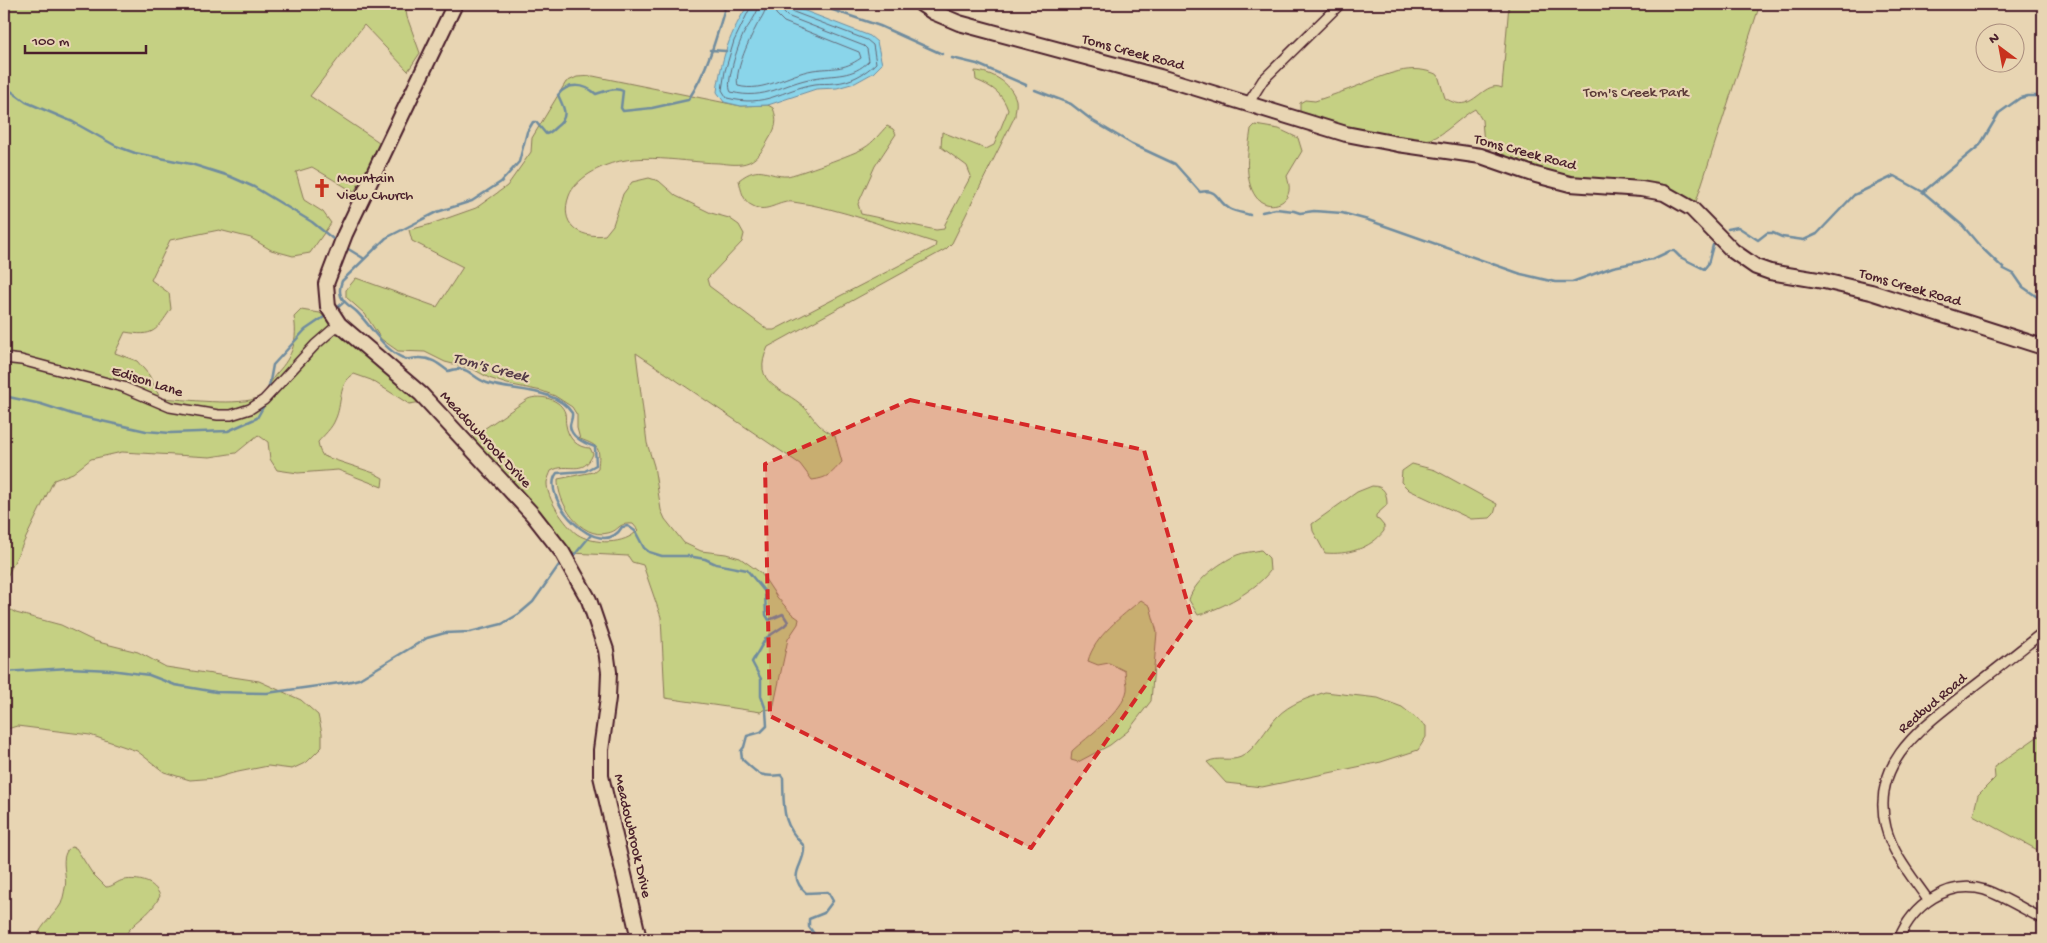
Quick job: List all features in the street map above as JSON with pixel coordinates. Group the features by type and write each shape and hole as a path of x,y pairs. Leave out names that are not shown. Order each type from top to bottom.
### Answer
{"street":[{"name":"Meadowbrook Drive","path":"455,4 345,234 326,284 328,306 339,324 421,394 533,515 562,552 589,600 606,650 609,672 608,698 600,750 601,776 639,939"},
{"name":"Toms Creek Road","path":"920,4 959,23 1160,77 1359,137 1481,156 1559,182 1641,189 1664,193 1692,209 1733,251 1756,267 1770,272 1824,281 1880,295 2043,347"},
{"path":"1248,104 1263,80 1340,4"},
{"name":"Edison Lane","path":"4,358 21,360 123,387 170,407 218,415 231,415 244,412 264,400 315,345 339,324"},
{"name":"Redbud Road","path":"1928,900 1898,855 1886,828 1884,802 1886,782 1891,768 1904,746 1922,728 2043,632"},
{"path":"1900,939 1909,922 1928,900 1945,892 1973,888 1986,890 2043,919"}],"highlighted area":[{"path":"910,400 1144,450 1192,619 1031,848 770,716 765,464"}],"green space":[{"path":"4,4 405,4 407,17 420,53 408,71 364,25 310,96 382,144 354,192 312,167 296,172 304,200 323,212 331,223 310,253 293,256 271,250 251,238 219,230 170,240 151,280 169,293 171,309 162,323 153,331 142,334 125,332 115,353 137,361 149,375 160,398 226,402 251,400 259,397 264,392 287,360 295,340 294,317 301,310 320,313 422,402 409,404 371,380 354,374 345,383 334,423 318,442 320,451 323,456 374,473 383,478 382,487 338,470 298,473 277,470 270,459 268,442 258,435 236,453 210,457 122,452 91,459 73,473 54,480 4,583"},
{"name":"Tom's Creek Park","path":"1509,4 1760,4 1695,205 1681,195 1666,188 1634,183 1567,178 1497,154 1498,149 1488,148 1484,144 1482,120 1475,109 1436,137 1418,140 1384,137 1345,129 1300,112 1300,103 1305,100 1315,101 1399,71 1428,71 1438,75 1445,98 1456,103 1469,102 1490,88 1502,88"},
{"path":"975,71 994,76 1010,88 1016,100 1015,116 952,243 946,249 768,347 763,370 771,384 796,400 821,427 835,436 842,462 826,477 812,480 800,464 636,353 647,443 654,466 661,510 665,519 684,543 701,551 740,558 761,573 777,597 799,619 798,624 788,639 773,709 761,712 665,698 661,617 643,565 632,562 628,556 572,553 544,519 469,439 528,399 538,397 555,401 563,408 567,430 571,438 577,444 590,448 593,454 585,465 575,468 557,468 551,471 547,482 550,496 557,511 577,534 584,538 609,542 632,535 638,530 633,524 621,526 608,533 598,534 588,531 572,517 561,498 558,479 593,472 598,468 599,456 597,449 592,444 580,439 577,428 577,415 572,407 555,396 542,391 507,384 489,378 473,369 445,362 425,352 398,351 381,339 365,314 346,297 346,290 356,278 437,307 463,267 412,241 409,230 476,208 507,186 531,152 532,138 566,82 577,77 593,76 741,106 768,105 773,108 776,124 773,131 761,152 749,162 734,164 652,158 620,161 604,166 577,183 569,196 567,214 573,227 579,232 595,236 605,235 613,225 623,194 632,182 649,178 659,181 676,196 711,213 729,218 739,225 744,234 742,242 707,279 709,286 768,330 774,330 935,247 936,243 848,214 811,205 788,202 768,208 758,208 747,202 739,180 753,172 787,176 826,164 864,148 887,126 893,129 896,134 875,166 858,204 861,214 936,230 944,229 971,176 967,166 941,147 942,132 986,149 994,145 1008,110 1003,99 996,91 976,80"},
{"path":"1255,125 1279,129 1298,138 1302,151 1287,176 1289,191 1280,203 1270,205 1260,201 1249,182 1249,146 1251,129"},
{"path":"1412,464 1435,470 1497,504 1494,514 1490,518 1471,519 1409,490 1401,482 1402,471"},
{"path":"1372,486 1380,487 1386,494 1387,505 1376,515 1376,519 1384,526 1384,531 1372,542 1358,550 1342,553 1325,553 1313,531 1312,524 1357,492"},
{"path":"1261,550 1269,558 1270,571 1264,578 1237,598 1198,615 1189,600 1196,586 1208,573 1230,558"},
{"path":"1141,600 1150,606 1157,632 1151,701 1128,731 1110,745 1078,762 1071,760 1072,751 1112,715 1119,707 1127,690 1125,671 1109,663 1098,665 1088,661 1091,652 1102,635"},
{"path":"4,606 16,613 61,625 94,641 138,652 166,667 259,681 301,700 318,715 322,733 322,747 307,762 292,769 268,766 216,778 190,780 164,772 137,751 90,735 17,726 4,730"},
{"path":"1325,692 1378,698 1402,707 1426,726 1426,737 1418,750 1381,762 1262,787 1226,783 1207,762 1215,759 1241,757 1251,749 1282,712 1300,701"},
{"path":"2040,735 2043,739 2043,853 1973,815 1978,795 1995,778 1994,767"},
{"path":"71,847 76,848 92,873 106,887 129,879 150,884 158,891 160,896 156,903 131,927 123,939 36,939 41,928 61,904 66,883 64,860 67,851"}],"water":[{"path":"749,4 787,4 870,36 877,42 882,64 873,73 855,83 837,88 816,89 768,105 741,106 724,102 717,92 724,57 732,35"}],"waterway":[{"name":"Tom's Creek","path":"726,4 706,66 688,100 652,108 623,111 621,108 623,91 613,89 596,94 582,86 567,88 558,95 564,108 563,120 546,134 536,122 533,122 527,132 519,162 501,182 472,201 437,212 386,238 342,281 340,292 344,301 357,312 389,349 403,358 427,359 448,371 455,369 465,370 487,383 544,394 565,405 572,413 570,426 573,434 583,442 595,447 596,465 585,471 557,473 553,484 556,497 563,510 574,523 587,533 600,538 612,536 622,527 628,526 635,531 644,548 649,552 662,556 688,556 705,559 716,564 747,570 765,592 766,615 769,620 783,614 788,622 766,638 752,662 761,679 761,696 766,710 767,726 761,732 747,736 741,751 742,759 755,771 768,776 781,775 783,778 785,815 791,830 804,846 797,880 806,893 828,892 833,901 824,913 809,919 809,927 818,939"},
{"path":"815,4 880,26 942,54"},
{"path":"710,50 726,51"},
{"path":"952,58 977,64 1026,85"},
{"path":"4,86 26,102 73,122 116,146 135,153 191,164 229,176 254,187 312,222 338,243"},
{"path":"1035,90 1071,104 1093,121 1132,144 1175,164 1200,192 1211,192 1230,209 1250,215"},
{"path":"1923,192 1980,145 1999,113 2020,98 2043,96"},
{"path":"1728,229 1738,227 1758,240 1767,233 1804,240 1817,234 1854,195 1894,176 1923,192 1963,226 1979,245 2004,269 2014,274 2023,287 2043,301"},
{"path":"1262,212 1276,209 1300,213 1314,211 1342,213 1368,220 1521,274 1555,282 1572,282 1613,267 1653,259 1670,251 1674,251 1680,257 1704,269 1708,264 1713,245"},
{"path":"345,247 363,258"},
{"path":"336,309 344,302"},
{"path":"268,392 273,365 305,330 327,315"},
{"path":"4,396 146,431 170,433 228,431 257,418 266,402"},
{"path":"569,558 576,553 591,535"},
{"path":"4,672 69,668 110,670 149,675 175,685 216,692 267,693 347,682 359,679 427,638 445,633 470,632 502,624 519,614 533,602 562,562"}],"place":[{"name":"Mountain View Church","path":"322,188"}]}
